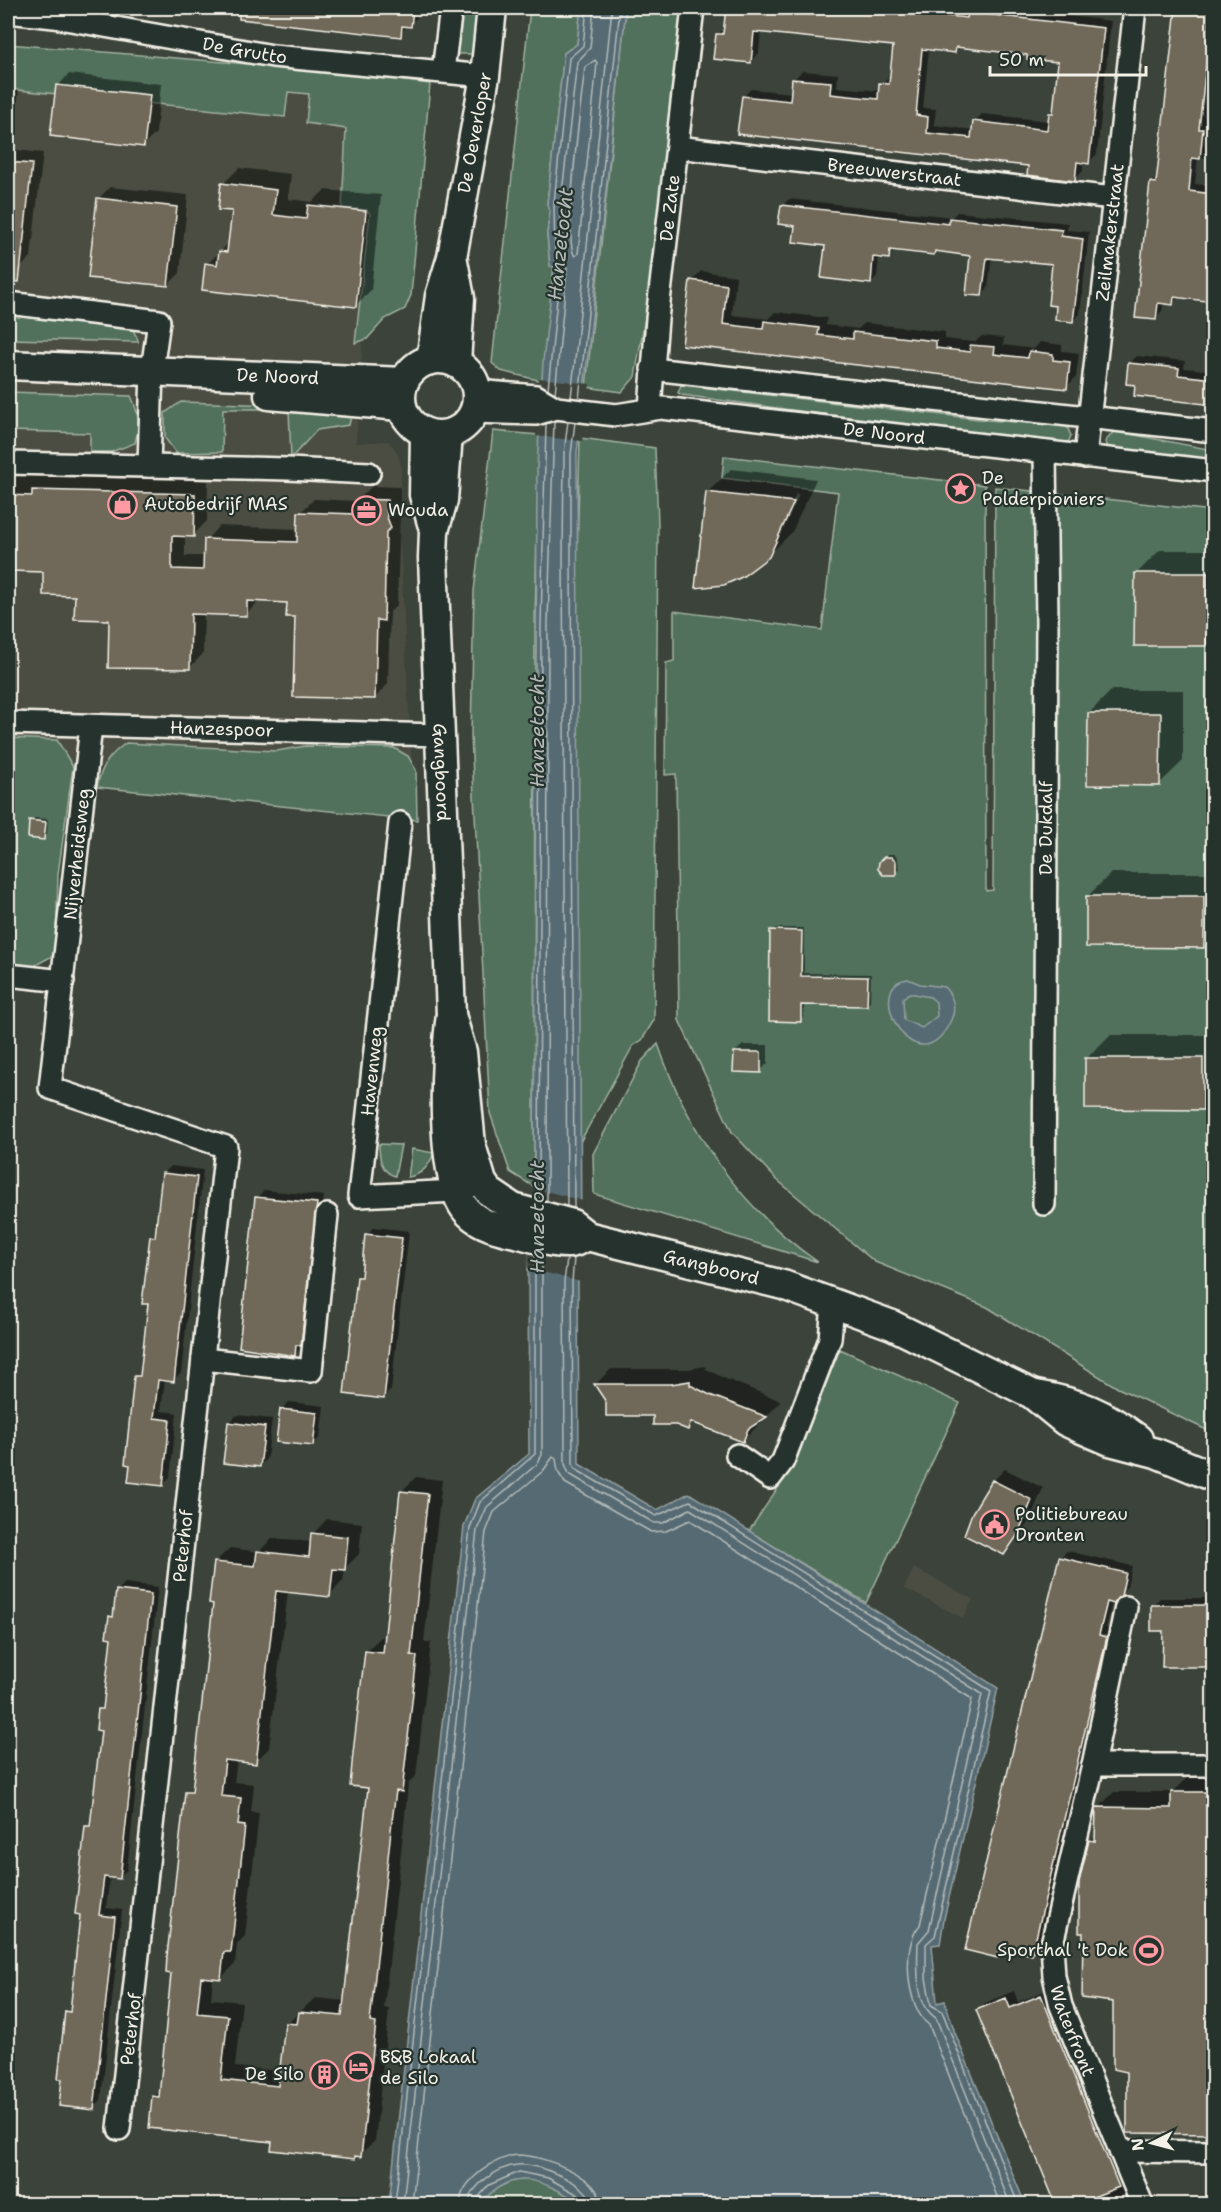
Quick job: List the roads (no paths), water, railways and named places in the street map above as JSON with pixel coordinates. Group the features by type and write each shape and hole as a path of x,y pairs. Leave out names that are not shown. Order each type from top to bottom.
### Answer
{"main road":[{"name":"De Oeverloper","path":"444,361 460,298 452,257 484,76 492,8"},
{"path":"444,361 473,379 486,402 468,422 436,434 410,422 403,394 415,368 444,361"},
{"name":"De Noord","path":"8,365 152,379 403,394"},
{"name":"De Noord","path":"8,383 152,379"},
{"name":"Gangboord","path":"436,434 424,495 434,531 439,735 451,1015 446,1050 448,1143 469,1187 504,1203 528,1224 572,1224 598,1239 783,1285 892,1325 1032,1394 1065,1420 1082,1429 1110,1441 1156,1453 1214,1476"}],"street":[{"path":"443,71 451,8"},
{"name":"De Zate","path":"650,408 652,369 693,8"},
{"name":"Zeilmakerstraat","path":"1085,457 1135,8"},
{"name":"De Grutto","path":"8,12 54,17 273,56 484,76"},
{"name":"Breeuwerstraat","path":"677,147 1113,198"},
{"path":"8,303 159,321 152,379 149,466"},
{"path":"652,369 1214,431"},
{"name":"De Noord","path":"486,402 536,396 556,408 616,415 650,408 1214,471"},
{"name":"De Dukdalf","path":"1044,1204 1047,645 1045,452"},
{"path":"8,463 369,473"},
{"name":"Hanzespoor","path":"8,723 439,735"},
{"name":"Nijverheidsweg","path":"50,1088 91,726"},
{"name":"Havenweg","path":"400,823 359,1196 469,1187"},
{"path":"8,975 63,981"},
{"name":"Peterhof","path":"50,1088 226,1147 119,2129"},
{"path":"203,1359 311,1371 327,1215"},
{"path":"737,1455 770,1478 783,1461 830,1340 833,1304"},
{"name":"Waterfront","path":"1126,1607 1093,1766 1052,1944 1053,1972 1061,2006 1142,2205"},
{"path":"1093,1766 1214,1765"},
{"path":"1120,2151 1214,2152"}],"water":[{"name":"Hanzetocht","path":"581,8 626,8 577,453 581,1255 578,1282 579,1464 657,1510 689,1493 998,1688 940,1944 932,1945 937,2003 945,2001 955,2033 1025,2204 583,2204 542,2184 530,2180 518,2180 493,2191 480,2204 389,2204 464,1526 475,1499 529,1454 528,1270 534,1187 537,468 543,361 554,267 550,266 547,234 550,211 547,204 564,53 577,44"},
{"path":"908,979 920,984 944,987 952,998 954,1011 951,1020 937,1039 923,1045 910,1040 899,1029 892,1013 890,998 895,985","holes":["909,993 930,997 936,1002 937,1016 922,1028 904,1020 903,998"]}],"place":[{"name":"De Polderpioniers","path":"961,488"},
{"name":"Autobedrijf MAS","path":"123,504"},
{"name":"Wouda","path":"367,510"},
{"name":"Politiebureau Dronten","path":"994,1524"},
{"name":"Sporthal 't Dok","path":"1149,1950"},
{"name":"B&B Lokaal de Silo","path":"359,2067"},
{"name":"De Silo","path":"325,2074"}]}
